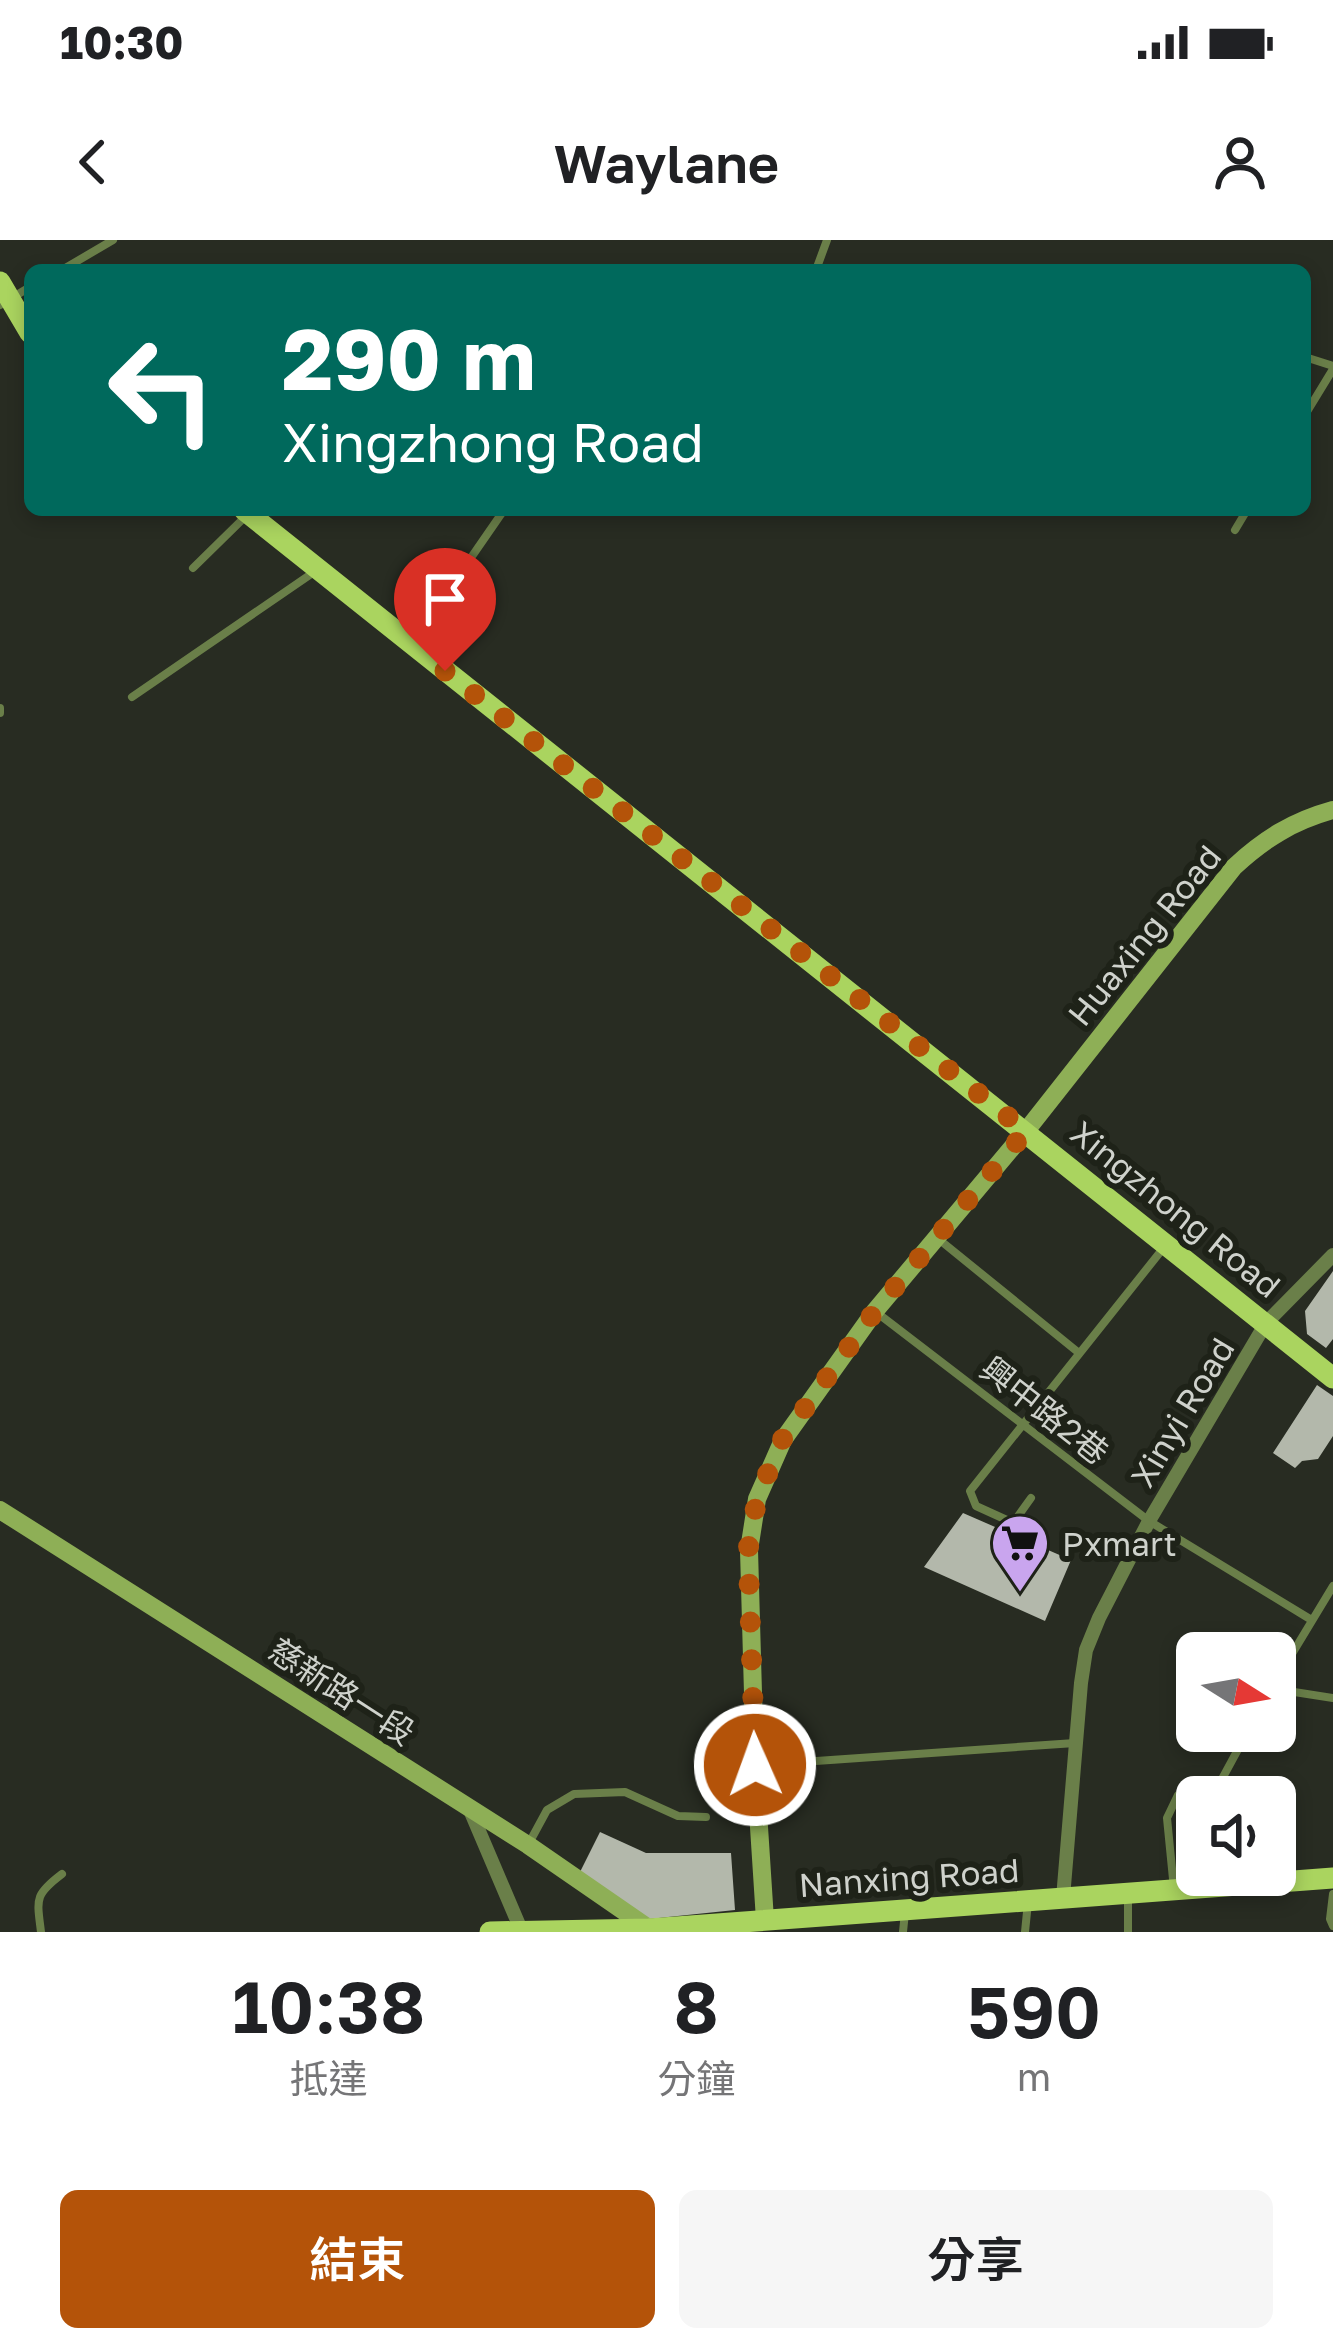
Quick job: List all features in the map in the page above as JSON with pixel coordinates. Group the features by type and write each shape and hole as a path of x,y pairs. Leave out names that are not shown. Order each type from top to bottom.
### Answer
{"main road":[{"path":"2,295 24,326"},
{"name":"Xingzhong Road","path":"251,516 1333,1378"},
{"name":"Huaxing Road","path":"766,1926 748,1550 757,1499 782,1440 875,1311 1026,1131 1234,867 1265,838 1333,810"},
{"name":"慈新路一段","path":"0,1510 528,1845 650,1931"},
{"name":"Nanxing Road","path":"490,1932 904,1921 1129,1890 1333,1878"}],"street":[{"name":"Xinyi Road","path":"1063,1898 1086,1650 1149,1521 1266,1323 1333,1255"},
{"path":"470,1810 521,1931"}],"lane":[{"path":"72,264 112,240"},
{"path":"1311,405 1333,367"},
{"path":"193,568 242,516"},
{"path":"411,644 500,516"},
{"path":"1235,530 1243,516"},
{"path":"132,697 318,569"},
{"path":"935,1236 1079,1353"},
{"path":"1031,1498 1016,1519 1009,1521 976,1506 970,1491 1166,1245"},
{"name":"興中路2巷","path":"875,1311 1149,1521 1310,1619"},
{"path":"1296,1646 1333,1586"},
{"path":"1296,1690 1333,1698"},
{"path":"755,1765 1075,1743"},
{"path":"1174,1890 1167,1818 1178,1795 1216,1790 1237,1752"},
{"path":"528,1845 547,1810 574,1794 625,1792 678,1816 706,1817"},
{"path":"41,1932 40,1891 62,1874"},
{"path":"1128,1932 1129,1890"},
{"path":"1333,1894 1333,1926"},
{"path":"1025,1932 1028,1901"}],"building":[{"path":"1333,1271 1333,1339 1326,1348 1307,1334 1305,1311"},
{"path":"1317,1385 1333,1396 1333,1436 1318,1459 1302,1461 1295,1468 1273,1453"},
{"name":"Pxmart","path":"963,1513 1071,1560 1045,1621 924,1567"},
{"path":"600,1832 646,1853 731,1853 735,1910 649,1919 580,1872"}],"place":[{"name":"Pxmart","path":"1020,1594"}],"route":[{"path":"445,671 1026,1131 875,1311 782,1440 757,1499 748,1550 755,1765"}]}
